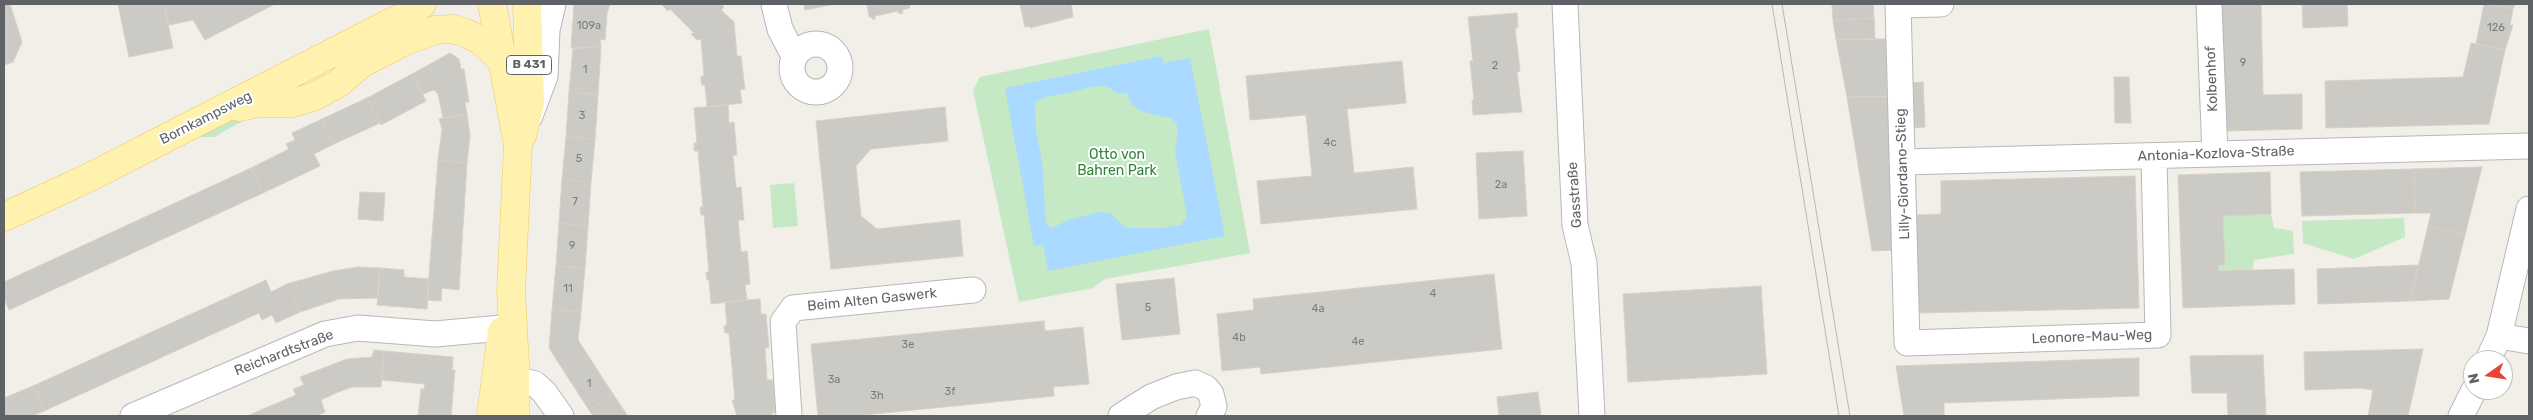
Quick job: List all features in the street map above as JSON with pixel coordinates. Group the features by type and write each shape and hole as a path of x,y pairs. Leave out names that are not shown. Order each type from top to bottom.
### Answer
{"main road":[{"name":"Bornkampsweg","path":"4,217 90,177 414,9 441,4"},
{"name":"B 431","path":"492,4 501,59 522,135"},
{"name":"B 431","path":"515,416 511,291 522,135 530,103 527,4"},
{"path":"212,114 258,103 293,103 315,96 339,83 362,63 422,34 436,30 454,29 480,40 501,59"},
{"path":"284,78 336,66 362,63"},
{"name":"B 431","path":"492,409 502,328 511,291"}],"street":[{"path":"522,135 545,76 547,30 553,4"},
{"path":"774,4 780,29 794,56"},
{"name":"Gasstraße","path":"1565,4 1575,225 1584,263 1592,416"},
{"name":"Lilly-Giordano-Stieg","path":"1907,343 1898,5 1948,4"},
{"name":"Kolbenhof","path":"2209,4 2215,154"},
{"name":"Antonia-Kozlova-Straße","path":"1902,162 2529,146"},
{"name":"Leonore-Mau-Weg","path":"1907,343 2158,336 2154,156"},
{"path":"2493,350 2499,336 2529,209"},
{"name":"Beim Alten Gaswerk","path":"789,416 783,322 793,308 973,290"},
{"name":"Reichardtstraße","path":"133,416 325,334 358,328 435,334 502,328"},
{"path":"2499,336 2529,341"},
{"path":"492,409 501,388 515,379 535,384 544,392 561,416"},
{"path":"1121,416 1151,397 1176,387 1195,383 1206,388 1211,394 1214,407 1210,416"},
{"path":"2461,416 2469,400"}],"green space":[{"name":"Otto von Bahren Park","path":"1209,29 1250,253 1105,279 1093,288 1019,302 973,90 980,77"},
{"path":"234,114 252,116 214,137 199,137 201,131"},
{"path":"794,183 798,226 773,228 770,185"},
{"path":"2271,214 2274,228 2293,231 2294,254 2254,260 2253,270 2219,271 2218,266 2225,265 2223,216"},
{"path":"2404,218 2405,237 2354,259 2303,243 2302,221"}],"water":[{"path":"1162,56 1164,63 1190,58 1225,236 1048,271 1043,244 1034,246 1005,88","holes":["1103,86 1110,88 1116,93 1127,93 1131,104 1143,112 1170,118 1176,123 1178,130 1175,152 1187,216 1181,225 1161,228 1126,228 1110,213 1100,212 1068,220 1052,228 1046,224 1042,160 1036,132 1035,102 1045,97 1089,87"]}],"building":[{"path":"4,4 10,4 22,42 13,62 4,65"},
{"path":"118,4 164,4 173,48 129,57"},
{"path":"164,4 275,4 205,40 193,20 169,25"},
{"path":"574,4 610,4 607,13 605,40 600,39 601,46 571,48"},
{"path":"661,4 721,4 724,7 721,10 734,22 737,56 741,56 745,89 740,90 742,103 707,107 705,85 702,85 701,81 701,76 704,76 701,39 697,40 691,34 694,33 670,9 668,11"},
{"path":"804,4 835,4 805,10"},
{"path":"867,4 909,4 910,8 902,10 903,13 899,14 898,11 875,16 875,19 872,19 872,17 869,17"},
{"path":"1020,4 1071,4 1073,17 1030,28 1030,26 1025,27"},
{"path":"1832,4 1873,4 1874,18 1833,20"},
{"path":"2222,4 2261,4 2263,95 2302,94 2302,129 2226,131"},
{"path":"2302,4 2347,4 2348,26 2303,28"},
{"path":"2484,4 2513,9 2510,25 2513,25 2505,50 2476,44"},
{"path":"2489,4 2515,4 2513,9"},
{"path":"1517,13 1518,28 1515,28 1520,71 1517,72 1522,112 1473,115 1472,100 1474,100 1470,61 1473,61 1468,17"},
{"path":"1874,18 1875,40 1836,39 1833,20"},
{"path":"1836,39 1886,39 1887,97 1847,97"},
{"path":"2471,43 2505,50 2489,124 2326,128 2325,81 2463,77"},
{"path":"601,46 598,95 569,92 573,49"},
{"path":"450,53 459,59 461,69 464,69 469,102 465,102 467,114 443,118 438,94 434,90 423,94 412,74"},
{"path":"1402,61 1406,103 1347,109 1354,173 1413,167 1417,209 1261,224 1257,181 1312,176 1306,115 1250,120 1246,76"},
{"path":"412,74 426,101 381,125 367,98"},
{"path":"2114,77 2129,77 2131,123 2115,123"},
{"path":"1923,82 1925,127 1911,128 1909,83"},
{"path":"569,92 598,95 595,139 566,137"},
{"path":"1892,96 1898,250 1872,251 1847,97"},
{"path":"367,98 380,123 334,144 322,119"},
{"path":"728,105 729,123 734,122 737,155 733,155 736,188 741,187 744,220 738,220 741,252 747,251 750,284 745,285 747,300 711,304 709,280 707,280 706,272 709,272 704,215 701,215 700,207 703,207 698,151 694,151 694,143 697,143 694,108"},
{"path":"945,107 948,141 871,149 856,166 861,216 877,229 960,220 963,256 831,269 816,121"},
{"path":"467,114 470,136 467,163 438,160 442,129 439,119"},
{"path":"322,119 334,144 314,154 320,166 263,193 251,168 289,149 286,144 295,140 292,133"},
{"path":"566,137 595,139 591,182 562,180"},
{"path":"1523,151 1527,216 1479,219 1476,153"},
{"path":"438,160 467,163 459,290 442,288 441,301 427,300"},
{"path":"2482,167 2465,235 2428,226 2431,213 2415,213 2414,169"},
{"path":"251,168 263,193 9,310 4,298 4,282"},
{"path":"2414,169 2415,213 2302,216 2300,172"},
{"path":"2270,172 2271,214 2223,216 2225,265 2218,266 2219,271 2294,269 2295,304 2183,308 2178,175"},
{"path":"2135,176 2139,308 1918,313 1916,215 1941,214 1941,181"},
{"path":"562,180 591,182 588,226 559,223"},
{"path":"360,192 385,193 383,221 358,219"},
{"path":"559,223 588,226 585,268 556,266"},
{"path":"2428,226 2465,235 2449,299 2410,301"},
{"path":"2419,265 2410,301 2318,304 2317,269"},
{"path":"556,266 585,268 581,312 552,310"},
{"path":"358,267 380,268 377,298 339,299 300,312 287,284 333,271"},
{"path":"380,268 404,270 404,277 429,279 427,309 377,305"},
{"path":"1494,274 1502,349 1261,374 1260,367 1222,371 1217,314 1254,310 1253,299"},
{"path":"1174,278 1180,334 1122,340 1116,284"},
{"path":"266,280 271,292 287,284 300,312 276,323 272,315 262,320 259,313 44,411 33,386"},
{"path":"1761,286 1767,374 1628,382 1623,294"},
{"path":"760,299 761,314 766,314 769,348 765,348 767,380 773,380 775,413 772,413 772,416 737,416 732,400 735,400 729,333 725,333 724,326 727,325 725,302"},
{"path":"552,310 581,312 578,340 589,357 565,373 549,348"},
{"path":"1044,321 1045,331 1083,327 1089,384 1053,387 1054,396 854,416 818,416 811,344"},
{"path":"2423,349 2408,416 2368,416 2373,390 2361,388 2305,390 2304,352"},
{"path":"374,350 384,351 381,387 352,387 336,393 321,400 325,412 316,416 247,416 296,395 293,389 304,385 300,377 347,359 372,357"},
{"path":"384,351 453,357 452,370 455,370 451,416 418,416 421,389 424,389 425,384 382,380"},
{"path":"2263,355 2266,416 2228,416 2227,393 2192,393 2190,356"},
{"path":"589,357 613,394 589,410 565,373"},
{"path":"2139,358 2139,396 1944,403 1944,416 1904,416 1896,366"},
{"path":"33,386 44,411 32,416 4,416 4,398"},
{"path":"1538,392 1541,416 1499,416 1497,397"},
{"path":"613,394 628,416 593,416 589,410"}],"tram line":[{"path":"1772,4 1839,416"},
{"path":"1782,4 1850,416"}]}
